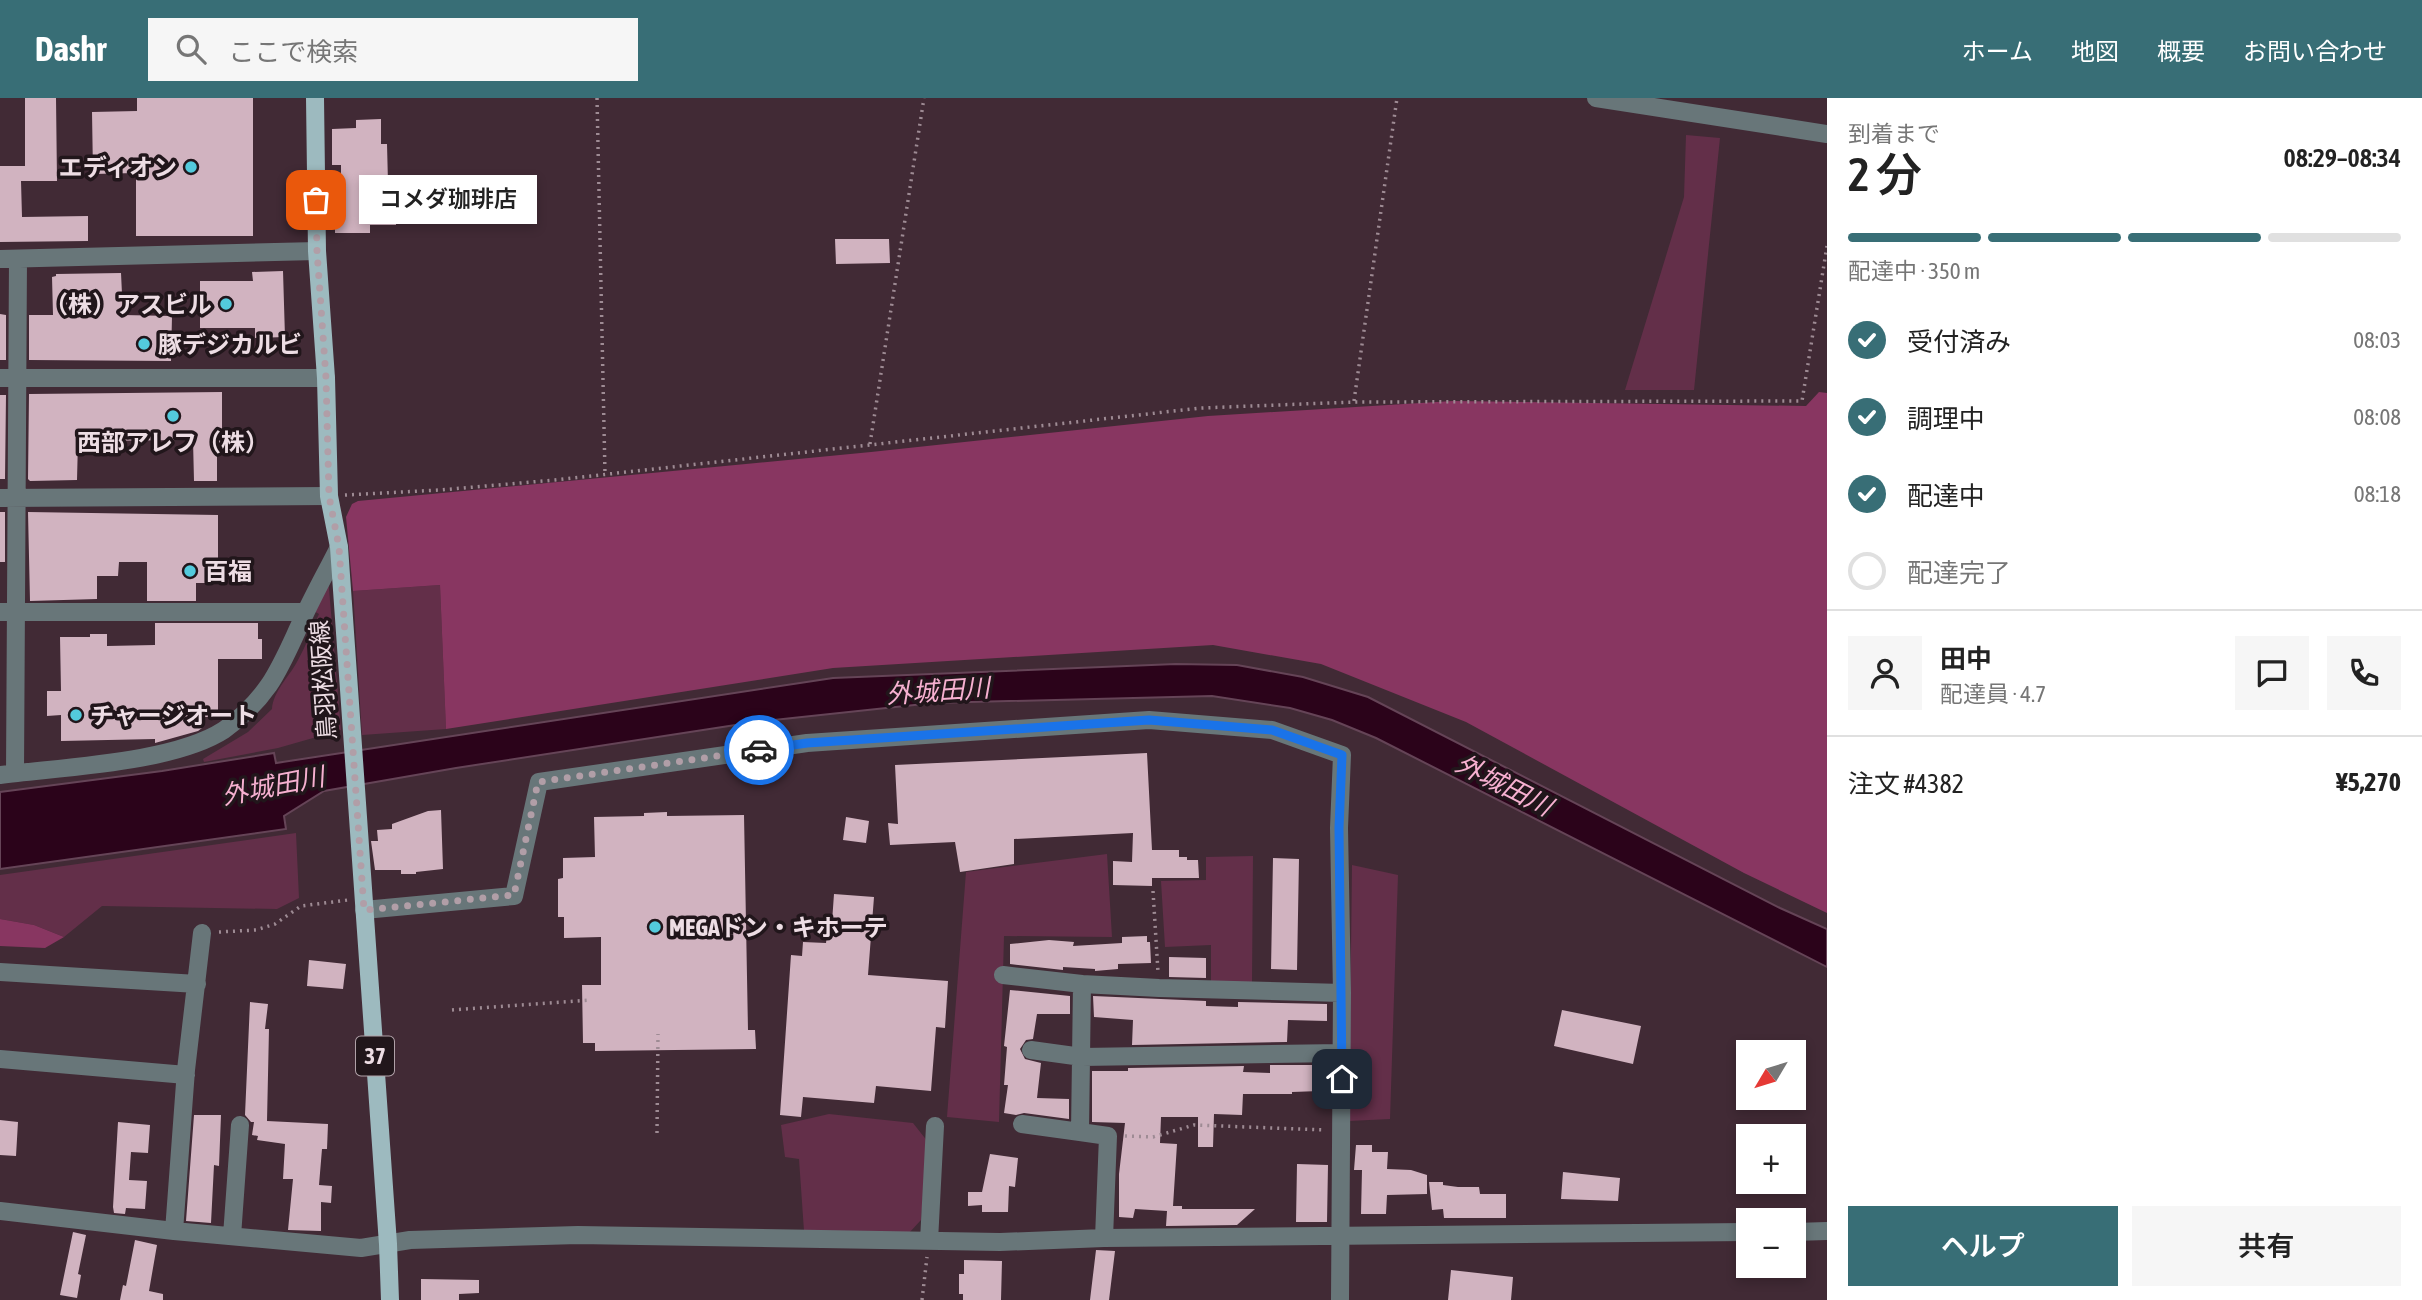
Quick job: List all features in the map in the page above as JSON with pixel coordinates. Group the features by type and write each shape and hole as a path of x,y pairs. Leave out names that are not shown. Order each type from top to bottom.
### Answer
{"main road":[{"name":"鳥羽松阪線","path":"314,98 317,251 326,378 329,496 339,547 390,1300"}],"street":[{"path":"1596,98 1827,134"},
{"path":"317,251 9,259 8,774 155,754 217,733 244,714 271,683 339,547"},
{"path":"9,378 326,378"},
{"path":"9,498 329,496"},
{"path":"8,612 306,612"},
{"path":"364,910 514,895 538,782 807,743 1149,720 1272,730 1342,755 1339,828 1342,993 1340,1300"},
{"path":"174,1231 186,1075 202,933"},
{"path":"0,972 197,984"},
{"path":"1003,975 1082,984 1342,993"},
{"path":"1080,1132 1082,984"},
{"path":"1031,1050 1082,1057 1342,1053"},
{"path":"0,1059 186,1075"},
{"path":"1022,1124 1108,1136 1104,1238"},
{"path":"232,1236 240,1125"},
{"path":"929,1241 935,1126"},
{"path":"0,1211 174,1231 361,1248 410,1240 578,1235 1000,1242 1339,1234 1736,1232"},
{"path":"1806,1232 1827,1231"}],"path":[{"path":"597,98 605,474"},
{"path":"870,444 924,98"},
{"path":"1354,402 1397,98"},
{"path":"329,496 440,491 1201,408 1354,402 1802,401 1827,246"},
{"path":"1153,891 1158,988"},
{"path":"202,933 256,930 275,924 301,906 351,900 364,910"},
{"path":"452,1010 590,1000"},
{"path":"657,1133 658,1034"},
{"path":"1108,1136 1153,1137 1194,1125 1342,1131"},
{"path":"922,1300 929,1241"}],"shaded area":[{"path":"1686,135 1720,138 1694,390 1625,390 1684,197"},
{"path":"1819,392 1827,393 1827,913 1744,873 1466,722 1321,664 1213,645 833,668 446,729 440,585 353,591 346,517 352,504 358,501 871,452 1208,416 1453,401 1806,406"},
{"path":"328,577 341,730 278,748 204,762 203,759 248,732 272,709 275,696 301,655 319,614 312,610"},
{"path":"440,585 446,729 362,735 353,591"},
{"path":"296,833 299,898 277,909 102,906 64,937 34,925 0,919 0,875"},
{"path":"1107,854 1112,937 1004,936 999,1122 947,1117 966,872"},
{"path":"1253,856 1252,982 1211,982 1211,945 1165,947 1161,881 1206,880 1206,857"},
{"path":"1352,865 1398,875 1390,1119 1349,1121"},
{"path":"0,919 34,925 64,937 45,948 0,946"},
{"path":"829,1114 913,1123 928,1142 921,1220 909,1233 804,1231 799,1159 785,1157 781,1125"}],"water":[{"name":"外城田川","path":"1176,664 1237,665 1303,677 1368,697 1780,908 1827,929 1827,967 1376,738 1332,720 1290,708 1212,696 933,703 755,722 324,791 284,816 286,829 0,869 0,792 274,753 276,763 833,678"}],"building":[{"path":"25,98 56,98 57,181 21,181 22,217 88,216 88,241 0,242 0,166 25,166"},
{"name":"エディオン","path":"137,98 253,98 253,236 136,236 136,173 93,174 92,112 137,111"},
{"path":"381,119 381,144 387,144 388,183 396,183 396,225 370,225 370,233 335,233 335,215 341,215 341,165 332,165 332,129 356,128 356,120"},
{"path":"835,239 889,239 890,263 836,264"},
{"path":"283,271 285,337 255,338 255,328 200,328 200,281 253,281 252,272"},
{"path":"121,273 123,315 172,316 171,361 29,360 29,315 53,315 52,277 56,274"},
{"path":"0,314 6,315 6,360 0,360"},
{"path":"222,392 222,443 217,443 217,481 194,481 193,440 78,441 77,480 28,479 29,394"},
{"path":"0,395 6,395 5,479 0,479"},
{"path":"0,512 5,512 5,562 0,562"},
{"path":"28,512 218,515 218,583 196,583 196,601 147,601 147,562 119,562 118,576 97,576 97,599 30,601"},
{"path":"155,623 258,623 258,639 262,639 262,659 218,659 218,717 202,717 202,728 198,731 155,743 155,739 61,741 61,715 47,716 47,691 61,691 60,637 107,634 107,646 155,645"},
{"path":"1147,753 1152,850 1179,850 1179,857 1198,860 1199,878 1152,878 1152,886 1113,885 1113,861 1132,862 1133,833 1014,839 1014,864 960,872 955,842 890,845 888,823 898,824 895,765"},
{"path":"441,810 443,869 416,874 401,874 401,870 375,870 371,841 378,841 377,830 392,829 392,824 428,811"},
{"name":"MEGAドン・キホーテ","path":"667,812 667,816 744,815 748,1030 755,1030 756,1049 595,1051 595,1043 583,1043 582,985 601,985 601,937 564,938 564,917 558,917 558,879 563,878 563,858 595,857 594,817 644,816 644,813"},
{"path":"846,817 869,821 866,843 843,840"},
{"path":"1273,858 1299,859 1297,970 1271,969"},
{"path":"834,894 874,897 868,975 948,981 945,1028 936,1027 931,1091 876,1086 874,1103 803,1097 801,1117 780,1115 791,955 802,956 803,942 826,943 827,935 831,936"},
{"path":"1147,936 1151,963 1118,964 1118,969 1095,971 1010,964 1010,944 1049,940 1074,942 1073,946 1122,943 1122,937"},
{"path":"1169,957 1206,958 1206,978 1169,977"},
{"path":"309,960 346,964 343,989 307,986"},
{"path":"1010,990 1070,996 1070,1014 1037,1014 1033,1039 1026,1040 1020,1049 1025,1059 1041,1063 1037,1098 1069,1099 1069,1119 1004,1113 1008,1085 1004,1085 1007,1047 1004,1046"},
{"path":"1093,996 1206,1001 1206,1006 1238,1007 1238,1002 1327,1004 1327,1021 1288,1020 1287,1042 1132,1045 1133,1020 1094,1017"},
{"path":"250,1002 268,1004 265,1029 269,1029 267,1121 328,1124 327,1149 322,1149 319,1185 332,1186 331,1203 321,1202 321,1231 288,1230 293,1179 283,1179 285,1144 257,1140 258,1136 252,1135 254,1122 245,1115"},
{"path":"1562,1010 1641,1026 1633,1064 1554,1046"},
{"path":"1270,1065 1320,1065 1320,1091 1243,1094 1242,1115 1214,1114 1213,1147 1198,1147 1198,1117 1161,1117 1160,1143 1177,1144 1173,1206 1182,1206 1182,1209 1255,1209 1237,1225 1166,1226 1167,1211 1135,1209 1133,1218 1119,1217 1119,1174 1125,1123 1092,1122 1092,1071 1244,1066 1243,1072 1270,1073"},
{"path":"194,1115 221,1115 219,1166 214,1165 211,1223 186,1221"},
{"path":"0,1120 18,1122 16,1156 0,1155"},
{"path":"118,1122 150,1125 148,1153 131,1152 129,1180 147,1181 145,1209 126,1208 125,1214 114,1213 113,1207"},
{"path":"1356,1145 1372,1145 1372,1152 1388,1152 1387,1169 1411,1170 1427,1175 1427,1194 1387,1195 1386,1214 1361,1214 1362,1170 1354,1170"},
{"path":"990,1154 1018,1158 1015,1187 1009,1186 1008,1212 982,1212 982,1205 968,1206 968,1192 982,1192"},
{"path":"1297,1164 1328,1165 1327,1222 1296,1222"},
{"path":"1563,1172 1620,1178 1618,1201 1561,1199"},
{"path":"1429,1182 1479,1187 1480,1194 1506,1194 1506,1218 1444,1218 1443,1209 1432,1210"},
{"path":"73,1232 86,1235 78,1274 81,1275 77,1298 60,1295"},
{"path":"135,1240 157,1245 149,1291 163,1294 163,1300 120,1300 123,1285 126,1286"},
{"path":"1096,1250 1115,1251 1109,1300 1090,1300"},
{"path":"964,1260 1002,1261 1001,1300 963,1300 963,1294 959,1294 959,1274 964,1274"},
{"path":"1451,1270 1513,1277 1511,1300 1448,1300"},
{"path":"421,1279 479,1280 479,1293 459,1294 459,1300 421,1300"}],"way so far":[{"path":"316,200 326,378 329,496 339,547 364,910 514,895 538,782 759,750"}],"place":[{"name":"エディオン","path":"191,167"},
{"name":"コメダ珈琲店","path":"316,200"},
{"name":"（株）アスビル","path":"226,304"},
{"name":"豚デジカルビ","path":"144,344"},
{"name":"西部アレフ（株）","path":"173,416"},
{"name":"百福","path":"190,571"},
{"name":"チャージオート","path":"76,715"},
{"name":"MEGAドン・キホーテ","path":"655,927"}],"route":[{"path":"759,750 807,743 1149,720 1272,730 1342,755 1339,828 1342,1079"}]}
